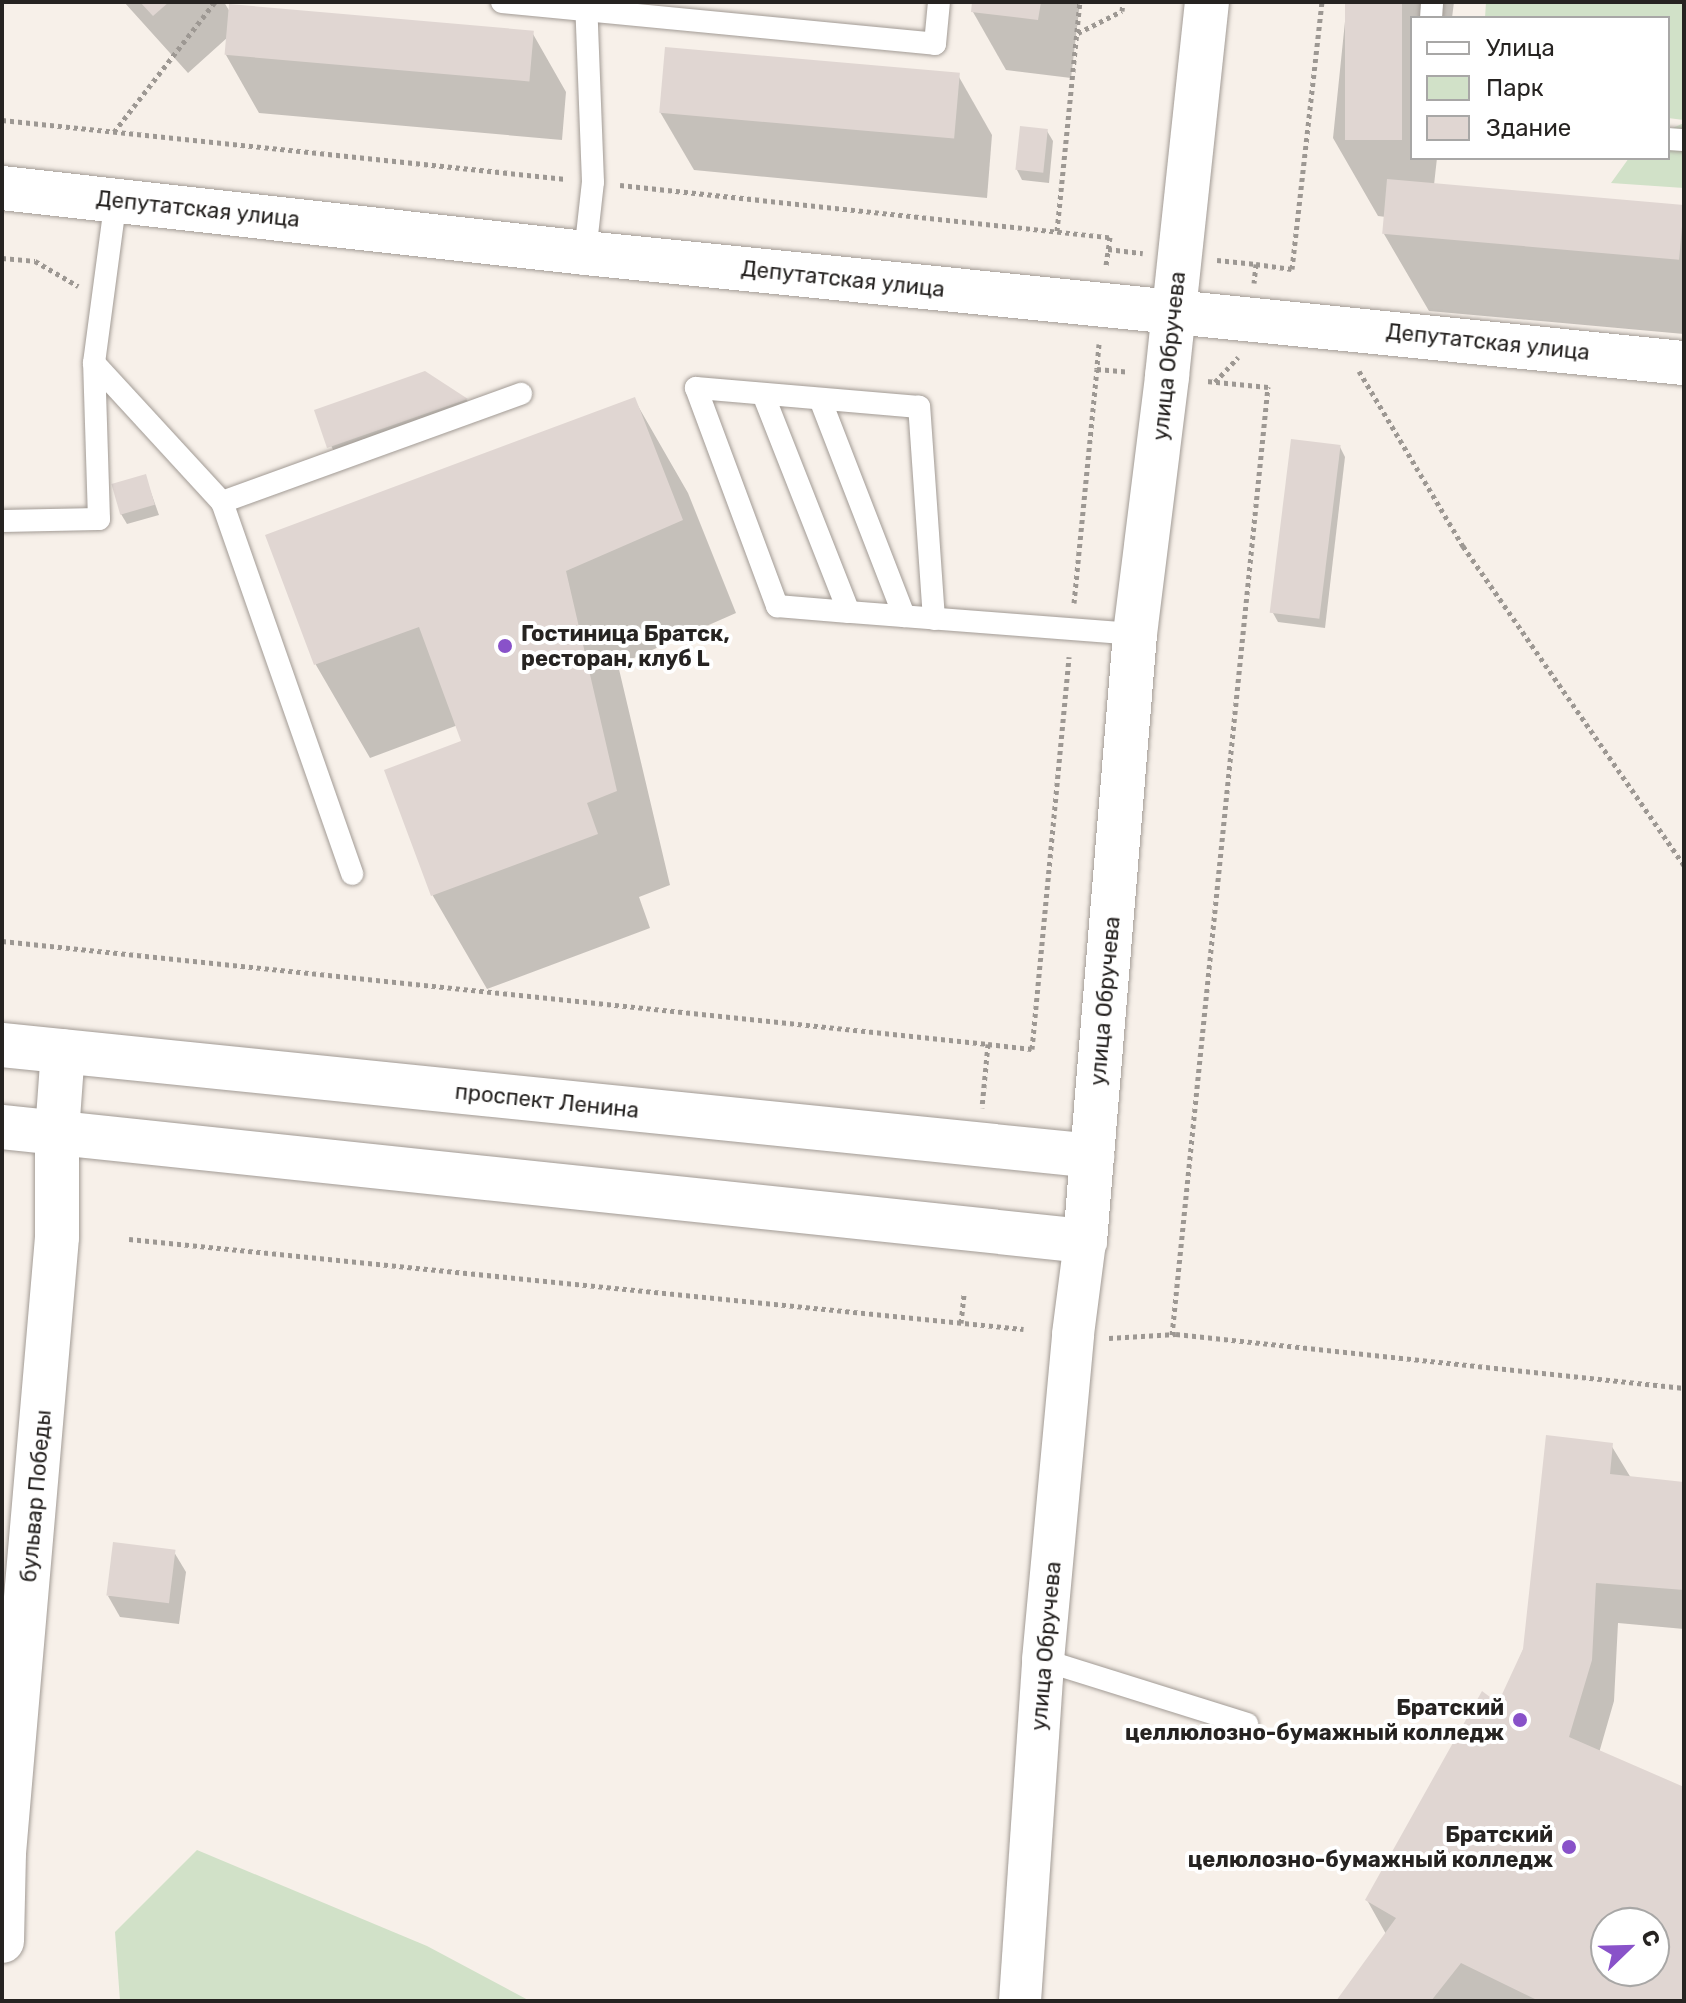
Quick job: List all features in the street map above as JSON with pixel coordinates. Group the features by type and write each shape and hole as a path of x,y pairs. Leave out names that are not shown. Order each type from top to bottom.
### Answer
{"main road":[{"name":"улица Обручева","path":"1085,1241 1135,634 1207,2"},
{"name":"Депутатская улица","path":"2,188 585,253 1684,363"},
{"name":"проспект Ленина","path":"2,1045 1092,1156"},
{"name":"бульвар Победы","path":"2,1941 3,1853 57,1237 57,1132 63,1051"},
{"path":"2,1127 1085,1241"}],"street":[{"name":"улица Обручева","path":"1020,2001 1043,1660 1073,1334 1085,1241"}],"lane":[{"path":"502,2 586,6 935,44 939,2"},
{"path":"585,253 593,182 586,6"},
{"path":"2,521 99,519 94,363 116,199"},
{"path":"94,363 222,502 352,874"},
{"path":"934,619 919,407 696,388 777,606 934,619 1135,634"},
{"path":"222,502 521,394"},
{"path":"763,394 849,612"},
{"path":"820,399 904,616"},
{"path":"1043,1660 1247,1724"}],"path":[{"path":"114,132 215,2"},
{"path":"1057,231 1080,2"},
{"path":"1077,33 1122,11 1123,2"},
{"path":"1256,264 1292,269 1322,2"},
{"path":"2,258 35,261 102,300"},
{"path":"1332,326 1463,546 1684,865"},
{"path":"2,941 1032,1049 1097,369"},
{"path":"981,1115 988,1044"},
{"path":"129,1239 1023,1329"},
{"path":"961,1323 964,1292"},
{"path":"1108,1338 1176,1334 1684,1388"}],"green space":[{"path":"1486,2 1684,2 1684,120 1670,118 1670,16 1485,16"},
{"path":"1684,123 1684,188 1611,183 1628,160 1670,160 1670,129"},
{"path":"197,1850 427,1946 530,2001 120,2001 115,1932"}],"building":[{"path":"140,2 169,2 153,16"},
{"path":"972,2 1041,2 1038,20 971,12"},
{"path":"1345,2 1402,2 1402,140 1345,140"},
{"path":"229,4 534,31 529,81 225,55"},
{"path":"665,47 960,73 954,139 659,113"},
{"path":"1020,126 1048,129 1043,173 1015,170"},
{"path":"1387,179 1684,205 1679,260 1382,234"},
{"path":"425,371 468,399 327,448 314,410"},
{"name":"Гостиница Братск, ресторан, клуб L","path":"635,397 683,520 566,571 617,791 587,803 598,834 431,896 384,770 461,741 419,627 314,665 265,535"},
{"path":"1291,439 1341,445 1319,619 1270,613"},
{"path":"146,474 155,505 120,515 111,484"},
{"name":"Братский целлюлозно-бумажный колледж","path":"1546,1435 1613,1443 1610,1474 1684,1482 1684,1590 1596,1583 1592,1660 1569,1737 1684,1787 1684,2001 1539,2001 1461,1963 1431,2001 1336,2001 1396,1918 1365,1900 1482,1691 1498,1703 1523,1649"},
{"path":"113,1542 176,1550 169,1603 106,1596"}],"place":[{"name":"Гостиница Братск, ресторан, клуб L","path":"505,646"},
{"name":"Братский целлюлозно-бумажный колледж","path":"1520,1720"},
{"name":"Братский целюлозно-бумажный колледж","path":"1569,1847"}]}
